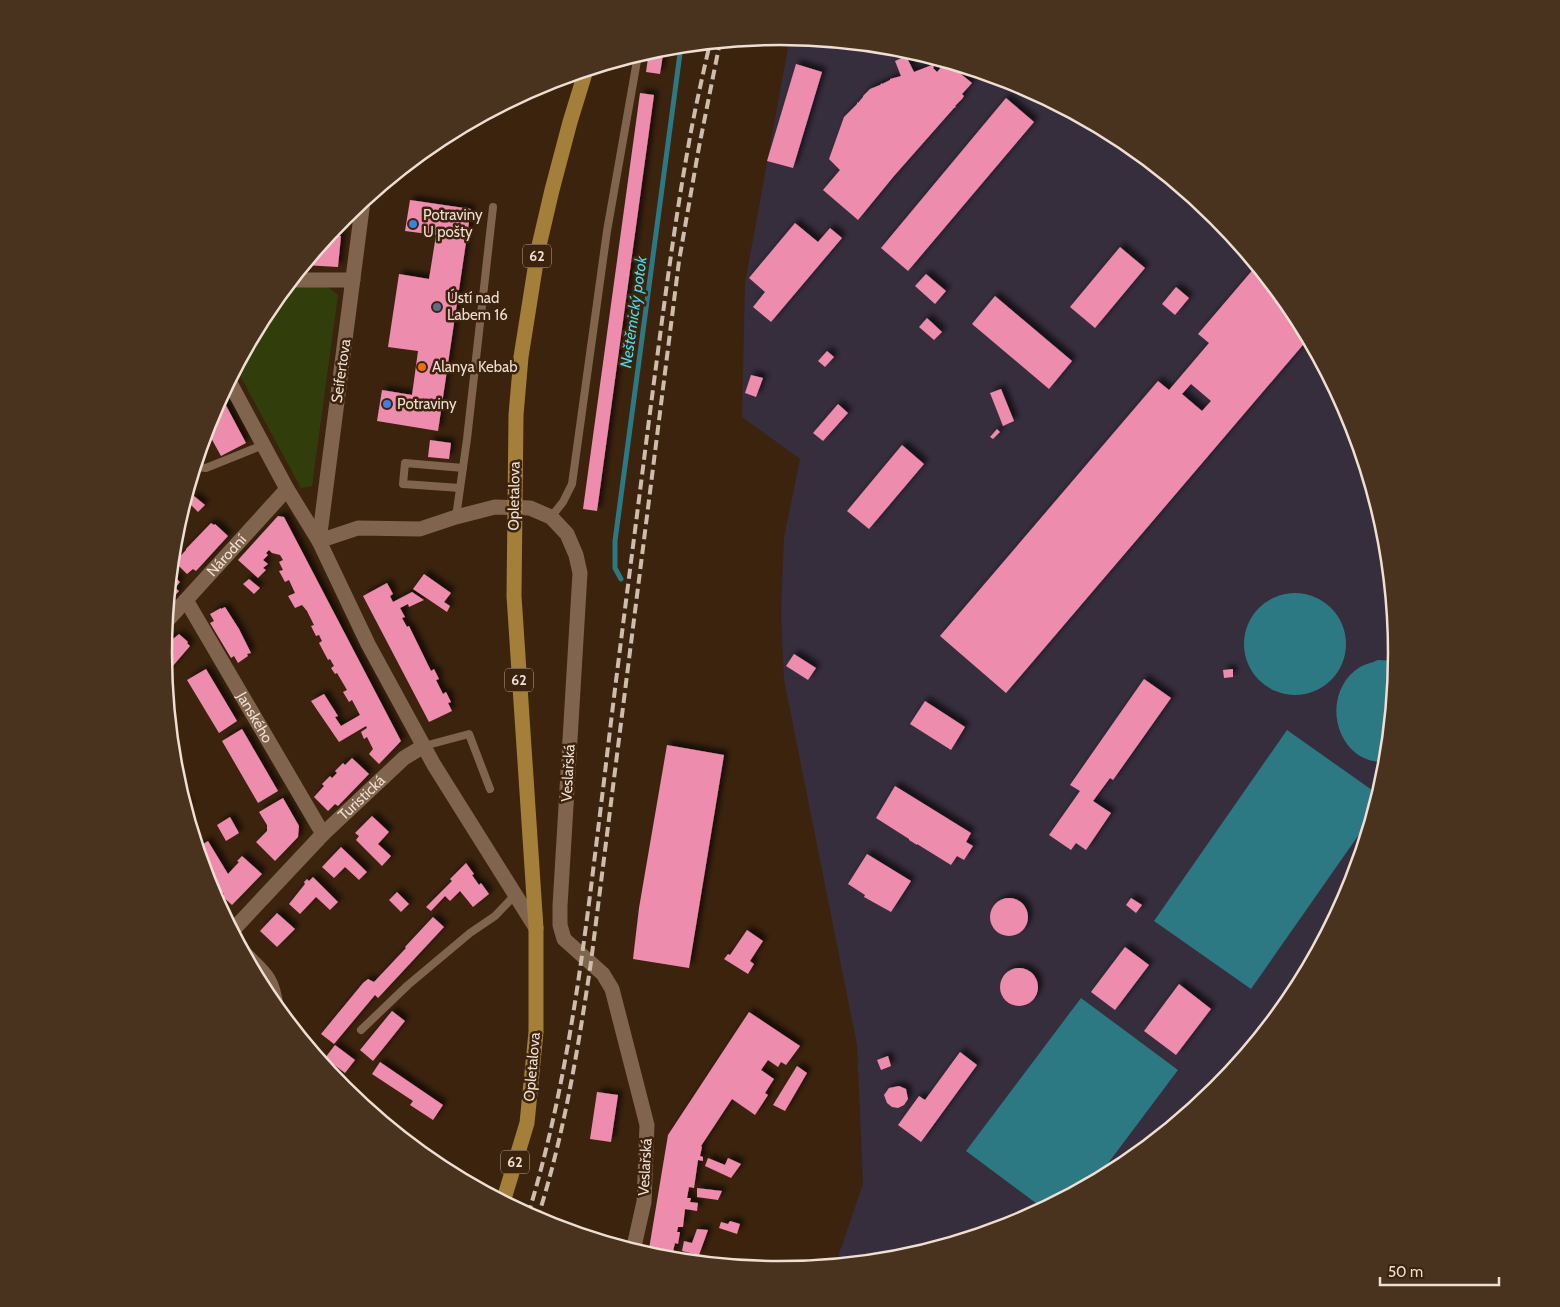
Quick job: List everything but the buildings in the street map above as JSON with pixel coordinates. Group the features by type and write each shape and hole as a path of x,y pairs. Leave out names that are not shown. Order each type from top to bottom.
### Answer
{"main road":[{"name":"Opletalova","path":"505,1196 527,1123 536,1032 536,928 514,596 515,446 522,357 538,250 570,122 584,77"}],"street":[{"name":"Seifertova","path":"319,541 362,212"},
{"path":"300,280 353,280"},
{"path":"232,388 287,489 319,541 368,644 434,765 536,928"},
{"name":"Národní","path":"173,614 287,489"},
{"name":"Veslařská","path":"319,541 358,528 420,529 495,507 530,508 551,518 567,534 576,555 580,573 560,925 564,939 603,974 612,989 647,1125 644,1202 635,1244"},
{"name":"Janského","path":"186,600 323,834"},
{"name":"Turistická","path":"236,927 323,834 404,758 424,746"},
{"path":"259,968 269,978 275,993"}],"lane":[{"path":"551,518 572,484 606,232 637,63"},
{"path":"456,517 493,207"},
{"path":"201,468 206,468 263,445"},
{"path":"460,488 403,484 405,463 463,468"},
{"name":"Turistická","path":"424,746 469,734 490,789"},
{"path":"360,1030 408,985 470,933 495,916 515,896"}],"shaded area":[{"path":"788,45 859,50 899,57 976,77 1013,91 1084,127 1150,171 1210,223 1263,283 1307,349 1326,384 1342,421 1368,496 1383,574 1387,614 1387,693 1377,772 1368,811 1356,849 1326,923 1286,992 1263,1024 1210,1084 1181,1111 1118,1159 1084,1180 1013,1216 976,1230 899,1250 859,1257 837,1259 863,1184 857,1045 784,680 781,613 784,538 800,459 742,417 745,283"}],"green space":[{"path":"295,286 328,287 338,295 312,486 301,488 239,374 274,315"}],"water":[{"path":"1295,593 1315,597 1331,608 1342,624 1346,644 1342,664 1331,680 1315,691 1295,695 1275,691 1259,680 1248,664 1244,644 1248,624 1259,608 1275,597"},
{"path":"1378,660 1388,661 1387,693 1379,762 1357,754 1341,734 1337,722 1338,697 1350,675 1360,667"},
{"path":"1287,730 1373,791 1362,830 1251,989 1154,921"},
{"path":"1081,998 1178,1070 1105,1167 1038,1204 966,1151"}],"waterway":[{"name":"Neštěmický potok","path":"621,579 615,568 615,541 680,54"}],"railway":[{"path":"539,1212 563,1124 586,995 679,261 719,48"},
{"path":"530,1208 555,1108 575,1000 591,891 620,645 667,284 690,135 709,49"}],"place":[{"name":"Potraviny U pošty","path":"413,224"},
{"name":"Ústí nad Labem 16","path":"437,307"},
{"name":"Alanya Kebab","path":"422,367"},
{"name":"Potraviny","path":"387,404"}]}
